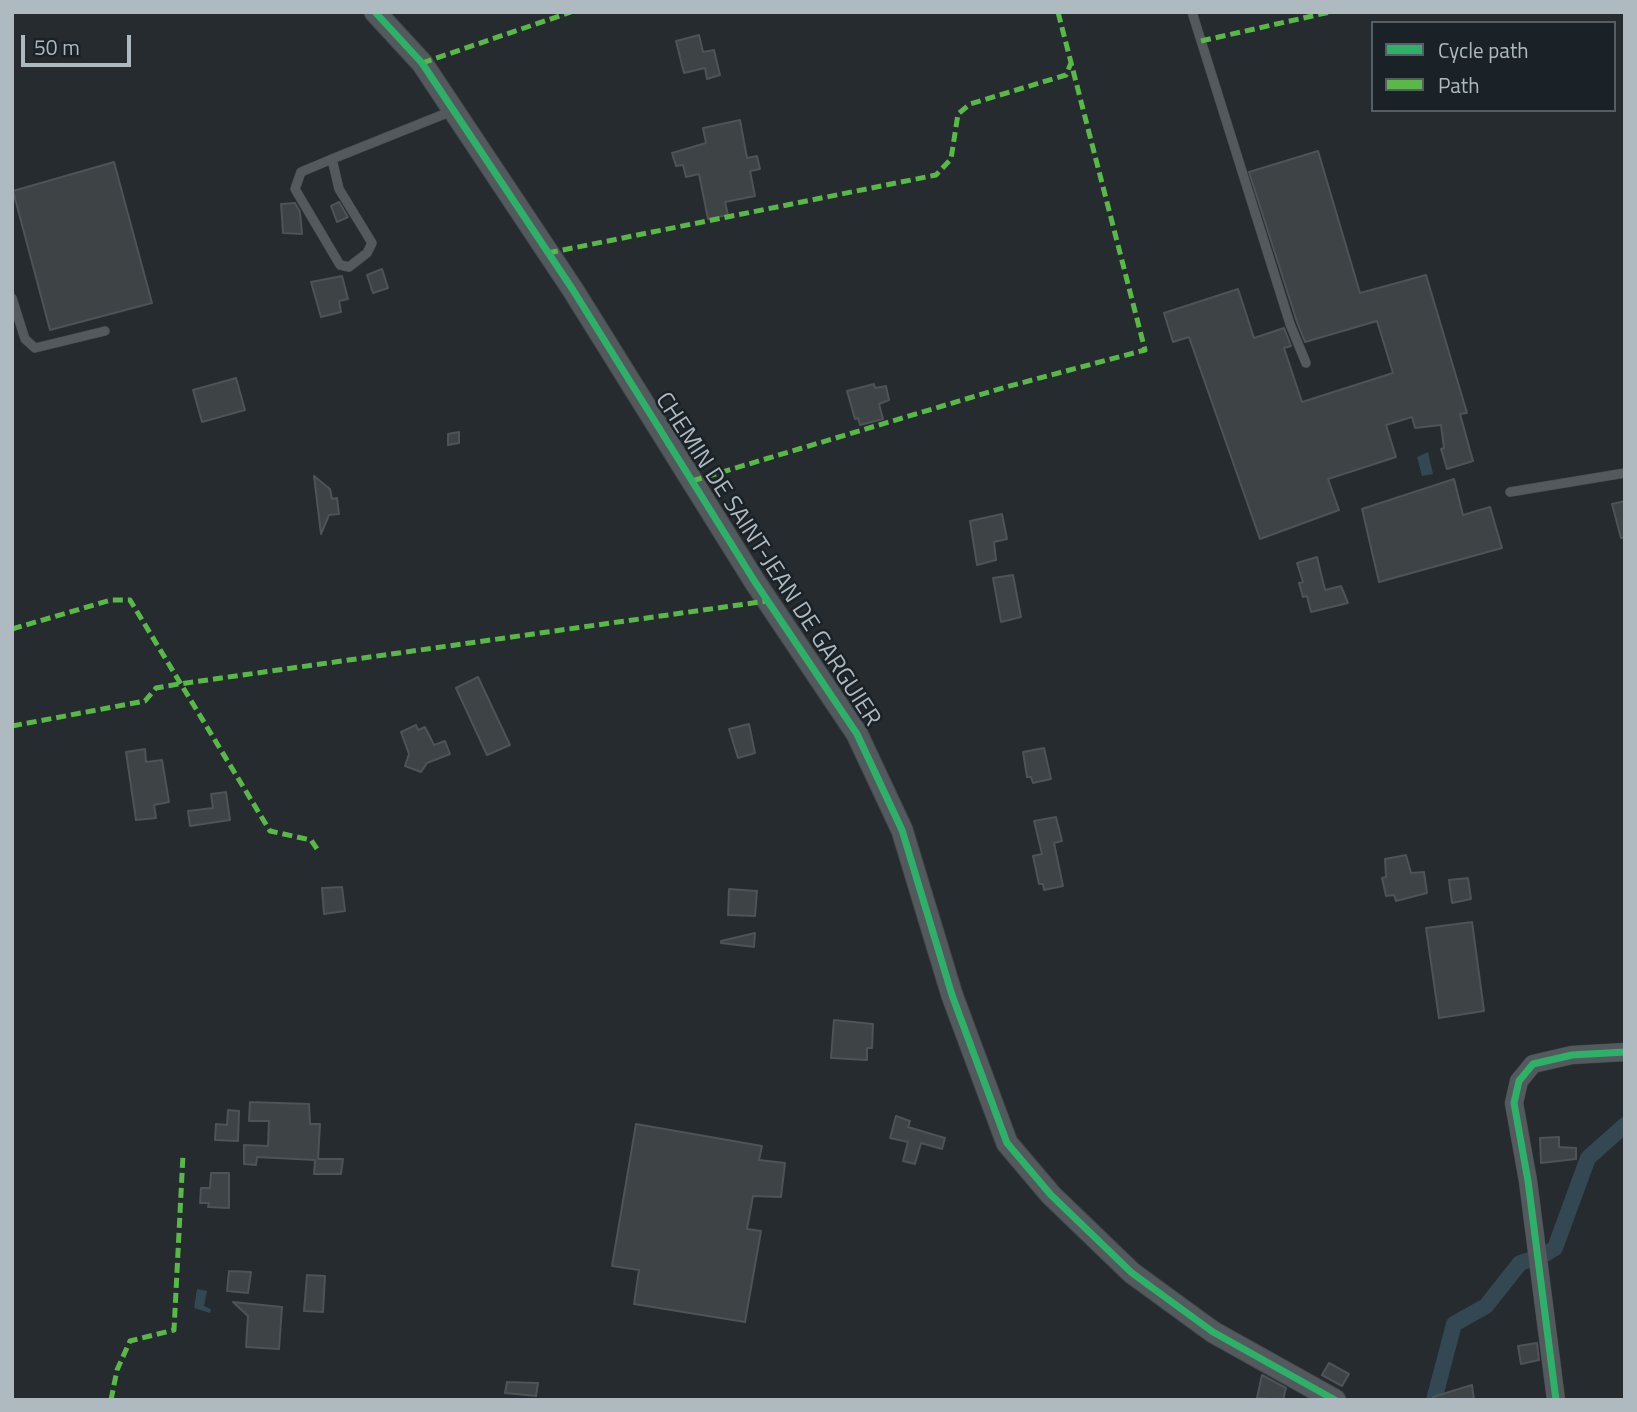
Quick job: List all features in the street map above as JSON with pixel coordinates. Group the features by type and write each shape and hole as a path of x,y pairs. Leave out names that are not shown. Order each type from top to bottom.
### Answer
{"street":[{"name":"CHEMIN DE SAINT-JEAN DE GARGUIER","path":"375,12 422,64 453,110 573,290 755,582 857,734 902,830 953,995 1007,1143 1051,1195 1132,1273 1213,1332 1335,1400"},
{"path":"1556,1400 1528,1181 1514,1104 1519,1081 1533,1064 1572,1055 1625,1052"}],"lane":[{"path":"1192,12 1290,324 1306,363"},
{"path":"332,159 339,189 372,243 367,253 349,267 340,265 295,189 301,172 332,159 453,110"},
{"path":"12,298 25,339 35,348 105,331"},
{"path":"1510,492 1625,473"}],"water":[{"path":"1428,452 1433,474 1422,476 1417,457"},
{"path":"197,1289 207,1291 204,1306 211,1309 210,1313 194,1308"}],"building":[{"path":"699,35 703,52 714,50 720,75 707,79 705,68 684,73 676,41"},
{"path":"740,120 747,158 757,156 760,169 750,171 755,196 725,202 728,215 708,219 699,174 686,177 683,165 676,166 672,153 706,143 703,128"},
{"path":"1318,151 1360,293 1426,275 1467,413 1460,414 1473,461 1447,469 1441,449 1444,448 1441,425 1415,428 1412,417 1386,425 1396,457 1328,479 1339,510 1260,539 1189,337 1173,342 1164,313 1238,289 1254,338 1284,328 1291,346 1284,348 1302,402 1393,373 1377,321 1305,342 1297,322 1249,172"},
{"path":"114,162 152,303 50,330 13,191"},
{"path":"339,202 348,217 337,222 331,206"},
{"path":"295,203 300,212 302,234 283,233 281,204"},
{"path":"382,269 388,288 373,293 367,275"},
{"path":"342,276 348,299 339,301 341,312 321,317 311,282"},
{"path":"236,378 245,410 202,422 193,390"},
{"path":"874,384 875,388 886,386 889,400 879,404 883,419 860,425 858,418 855,419 847,391"},
{"path":"459,432 459,443 448,445 448,434"},
{"path":"314,476 330,489 332,499 337,498 339,514 329,515 321,534"},
{"path":"1454,479 1463,515 1490,507 1502,548 1379,582 1362,509"},
{"path":"1625,501 1625,538 1621,538 1612,504"},
{"path":"1002,514 1007,539 994,542 996,560 977,565 970,521"},
{"path":"1317,557 1325,590 1341,586 1348,603 1311,612 1307,596 1303,597 1299,583 1303,582 1297,563"},
{"path":"1013,575 1021,617 1001,622 993,578"},
{"path":"478,677 510,745 487,755 456,688"},
{"path":"749,724 755,753 738,758 729,729"},
{"path":"416,725 418,730 425,727 434,745 445,741 450,754 427,763 421,772 405,766 409,754 401,732"},
{"path":"1044,748 1051,779 1033,783 1031,777 1027,777 1023,752"},
{"path":"145,749 146,762 162,760 169,802 154,805 156,818 136,820 126,752"},
{"path":"226,792 230,820 190,826 188,811 213,808 211,794"},
{"path":"1056,817 1062,841 1054,843 1063,886 1044,890 1043,884 1039,884 1033,856 1042,854 1034,821"},
{"path":"1406,855 1411,873 1424,872 1427,893 1396,901 1394,895 1386,896 1382,878 1386,877 1385,859"},
{"path":"1468,878 1471,899 1452,903 1449,880"},
{"path":"342,887 345,911 324,914 322,888"},
{"path":"729,889 757,891 755,916 728,915"},
{"path":"1472,922 1484,1011 1439,1018 1426,928"},
{"path":"755,933 754,947 721,943 721,941"},
{"path":"834,1020 873,1024 872,1048 867,1048 867,1060 831,1058"},
{"path":"250,1102 309,1104 310,1124 320,1124 318,1159 343,1159 341,1174 314,1174 315,1160 257,1157 256,1165 244,1164 244,1145 268,1146 269,1121 249,1121"},
{"path":"228,1110 239,1111 238,1141 215,1140 216,1124 227,1125"},
{"path":"896,1116 910,1121 908,1127 945,1138 942,1149 921,1143 915,1164 903,1161 908,1142 890,1138"},
{"path":"636,1124 762,1146 759,1160 785,1163 781,1197 753,1196 747,1229 761,1231 745,1322 634,1304 639,1270 612,1266"},
{"path":"1559,1137 1559,1147 1576,1148 1576,1159 1541,1163 1540,1138"},
{"path":"211,1173 229,1173 229,1208 208,1207 209,1203 200,1203 201,1188 210,1188"},
{"path":"229,1271 251,1272 248,1293 227,1291"},
{"path":"307,1275 325,1276 323,1312 304,1311"},
{"path":"233,1302 282,1307 279,1349 246,1347 248,1316"},
{"path":"1537,1343 1539,1360 1521,1364 1518,1346"},
{"path":"1329,1363 1349,1374 1342,1386 1322,1375"},
{"path":"1262,1375 1286,1388 1283,1400 1257,1398"},
{"path":"507,1382 538,1383 536,1396 505,1393"},
{"path":"1472,1385 1474,1400 1434,1400 1433,1397"}],"waterway":[{"path":"1542,1256 1555,1248 1588,1158 1625,1125"},
{"path":"1434,1400 1454,1324 1486,1306 1520,1263 1532,1259"}],"marked path":[{"path":"422,63 571,12"},
{"path":"692,481 1006,387 1145,350 1058,12"},
{"path":"1201,41 1330,12"},
{"path":"548,253 936,175 951,159 958,114 970,104 1066,75 1071,63"},
{"path":"12,629 111,600 130,600 270,831 311,840 319,852"},
{"path":"12,726 145,701 156,688 179,684 767,601"},
{"path":"111,1400 117,1370 130,1341 174,1330 183,1155"}],"cycle path":[{"path":"375,12 422,63 573,290 755,582 857,734 902,830 952,995 1007,1143 1051,1195 1132,1273 1213,1332 1335,1400"},
{"path":"1556,1400 1528,1181 1514,1103 1519,1081 1533,1064 1572,1055 1625,1052"}]}
